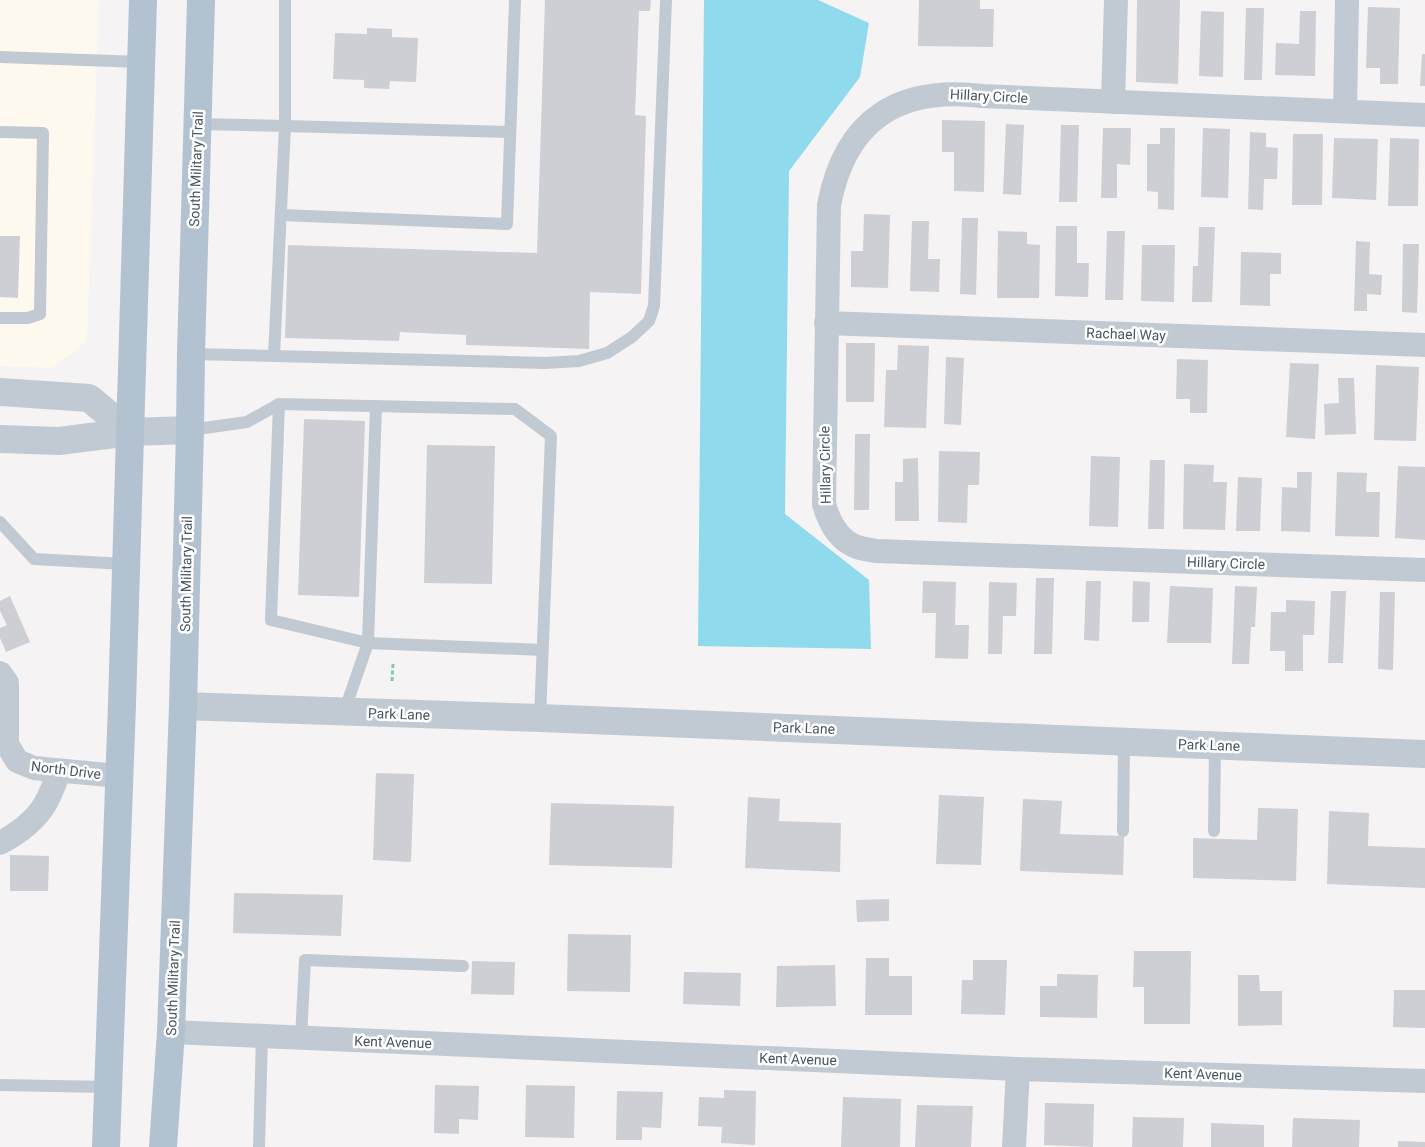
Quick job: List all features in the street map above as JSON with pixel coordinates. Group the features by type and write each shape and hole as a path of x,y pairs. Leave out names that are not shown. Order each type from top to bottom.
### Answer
{"main road":[{"path":"106,1147 120,776 143,0"},
{"name":"South Military Trail","path":"163,1147 171,1032 183,706 190,430 190,354 201,0"}],"street":[{"path":"1113,102 1116,0"},
{"path":"1345,111 1347,0"},
{"name":"Hillary Circle","path":"1425,115 944,94 906,102 889,109 871,121 858,135 839,168 829,205 824,504 829,522 840,537 856,547 876,551 1425,570"},
{"name":"Rachael Way","path":"826,323 1425,345"},
{"path":"0,392 89,398 130,432"},
{"path":"0,439 59,441 130,432 190,430"},
{"name":"North Drive","path":"0,673 7,683 7,744 17,761 34,768 120,776"},
{"name":"Park Lane","path":"183,706 540,718 1425,754"},
{"path":"0,843 18,832 33,819 45,804 60,771"},
{"name":"Kent Avenue","path":"171,1032 1018,1069 1425,1081"},
{"path":"1014,1147 1018,1069"}],"lane":[{"path":"274,356 285,126 285,0"},
{"path":"281,215 507,224 515,0"},
{"path":"190,354 535,363 579,362 607,352 632,337 649,321 654,306 666,0"},
{"path":"0,57 141,62"},
{"path":"197,124 510,132"},
{"path":"0,132 43,133 40,314 28,318 0,318"},
{"path":"190,430 247,422 279,404 515,409 551,436 540,718"},
{"path":"279,404 271,620 368,643 543,650"},
{"path":"344,712 368,643 376,406"},
{"path":"0,522 34,559 126,564"},
{"path":"1123,831 1124,742"},
{"path":"1214,831 1215,745"},
{"path":"300,1038 304,960 464,966"},
{"path":"258,1147 262,1036"},
{"path":"0,1085 108,1087"}],"path":[{"path":"392,681 393,662"}],"shaded area":[{"path":"0,0 99,0 87,341 53,368 0,366"}],"water":[{"path":"704,0 818,0 869,23 860,77 789,171 785,514 869,580 871,649 698,646"}],"building":[{"path":"545,0 651,0 650,11 639,11 635,115 646,116 641,294 590,292 589,349 466,345 466,335 400,332 399,341 285,338 288,245 537,253"},
{"path":"919,0 980,0 980,9 994,9 993,47 918,46"},
{"path":"1137,0 1180,0 1178,84 1136,82"},
{"path":"1368,7 1400,8 1398,84 1380,84 1380,68 1366,68"},
{"path":"1246,8 1264,8 1262,80 1244,80"},
{"path":"1201,11 1224,12 1223,77 1199,76"},
{"path":"1300,11 1316,11 1315,76 1275,75 1276,43 1299,44"},
{"path":"367,28 392,29 392,37 418,38 416,82 390,81 389,89 364,88 364,80 333,79 335,33 367,34"},
{"path":"1422,54 1425,54 1425,86 1420,86"},
{"path":"942,120 985,121 984,192 954,191 954,152 942,152"},
{"path":"1006,124 1024,125 1021,195 1003,194"},
{"path":"1061,125 1079,125 1077,202 1059,202"},
{"path":"1103,128 1131,128 1130,165 1117,164 1117,198 1101,198"},
{"path":"1160,128 1175,128 1174,210 1158,209 1158,192 1147,191 1147,144 1160,144"},
{"path":"1203,128 1230,129 1228,198 1201,197"},
{"path":"1250,132 1266,133 1266,147 1278,148 1277,179 1264,179 1263,210 1248,209"},
{"path":"1293,134 1323,134 1322,205 1292,205"},
{"path":"1334,138 1378,139 1376,200 1332,198"},
{"path":"1390,138 1419,139 1418,206 1388,206"},
{"path":"864,214 890,215 888,288 851,287 851,251 863,251"},
{"path":"962,218 978,218 976,295 960,294"},
{"path":"912,221 929,221 928,259 940,259 939,292 910,291"},
{"path":"1056,226 1077,226 1077,263 1089,263 1088,297 1055,296"},
{"path":"1199,227 1215,227 1212,302 1192,302 1193,266 1198,266"},
{"path":"998,231 1027,232 1027,244 1040,245 1039,298 997,298"},
{"path":"1107,231 1125,231 1123,300 1105,300"},
{"path":"0,236 20,236 18,298 0,297"},
{"path":"1356,241 1370,242 1369,274 1382,275 1381,295 1367,294 1367,311 1354,311"},
{"path":"1403,244 1419,244 1417,313 1402,312"},
{"path":"1142,245 1175,245 1174,302 1141,301"},
{"path":"1241,252 1281,253 1281,274 1270,274 1270,306 1240,305"},
{"path":"846,343 875,343 874,402 846,402"},
{"path":"898,345 929,346 926,428 884,427 886,370 897,370"},
{"path":"946,357 964,358 961,425 944,424"},
{"path":"1177,359 1208,360 1207,413 1190,413 1190,399 1176,399"},
{"path":"1290,363 1319,364 1315,439 1286,437"},
{"path":"1376,365 1419,367 1416,441 1374,440"},
{"path":"1338,378 1354,378 1356,434 1325,435 1324,404 1339,403"},
{"path":"304,419 365,421 359,597 298,595"},
{"path":"855,434 870,434 869,510 854,510"},
{"path":"427,445 495,446 492,584 424,583"},
{"path":"939,451 980,452 979,485 968,485 967,523 938,522"},
{"path":"1091,456 1120,457 1118,527 1089,526"},
{"path":"918,458 919,521 895,521 895,482 903,482 903,459"},
{"path":"1150,460 1165,460 1164,529 1148,529"},
{"path":"1184,464 1214,465 1213,482 1227,482 1225,530 1183,529"},
{"path":"1398,466 1425,467 1425,540 1395,538"},
{"path":"1297,472 1312,472 1310,532 1281,531 1282,487 1297,488"},
{"path":"1337,472 1367,473 1366,492 1380,492 1379,537 1335,536"},
{"path":"1238,477 1262,478 1260,531 1236,531"},
{"path":"1036,578 1054,578 1052,654 1034,654"},
{"path":"923,581 956,582 955,625 969,625 968,659 935,658 936,613 922,613"},
{"path":"1086,581 1101,581 1099,641 1084,640"},
{"path":"1133,581 1150,582 1149,622 1132,622"},
{"path":"989,582 1017,583 1016,616 1003,616 1002,654 988,654"},
{"path":"1170,586 1213,588 1211,643 1167,643"},
{"path":"1235,586 1257,587 1255,627 1251,627 1249,664 1232,664"},
{"path":"1331,591 1346,591 1343,663 1328,663"},
{"path":"1380,592 1395,592 1393,670 1378,669"},
{"path":"10,596 30,642 6,652 0,638 0,628 7,625 0,611 0,601"},
{"path":"1286,600 1315,601 1314,635 1303,635 1303,671 1285,671 1285,651 1270,651 1271,612 1286,612"},
{"path":"376,773 414,774 411,862 373,860"},
{"path":"939,795 984,797 981,865 936,864"},
{"path":"748,797 780,799 779,821 841,823 840,872 745,868"},
{"path":"1023,799 1062,801 1060,834 1124,836 1123,875 1020,871"},
{"path":"551,803 674,806 672,868 549,865"},
{"path":"1258,808 1298,809 1296,881 1193,878 1193,838 1257,840"},
{"path":"1329,811 1369,813 1368,846 1425,848 1425,888 1327,884"},
{"path":"10,855 49,856 48,891 10,891"},
{"path":"234,893 343,895 341,936 233,933"},
{"path":"889,899 889,921 857,922 856,900"},
{"path":"568,934 631,935 630,992 567,991"},
{"path":"1134,951 1191,951 1190,1024 1144,1024 1144,987 1133,987"},
{"path":"866,958 889,958 889,976 912,976 912,1015 865,1015"},
{"path":"973,960 1007,960 1005,1015 961,1014 962,980 973,980"},
{"path":"472,961 515,962 514,995 471,994"},
{"path":"835,965 836,1006 776,1007 777,966"},
{"path":"684,972 741,973 740,1006 683,1004"},
{"path":"1057,974 1098,975 1097,1018 1040,1017 1040,986 1057,986"},
{"path":"1238,975 1259,975 1260,991 1282,991 1282,1025 1238,1026"},
{"path":"1394,990 1425,990 1425,1028 1393,1027"},
{"path":"435,1085 479,1086 478,1120 459,1119 459,1134 434,1133"},
{"path":"526,1085 575,1086 574,1138 525,1137"},
{"path":"724,1090 756,1091 755,1145 721,1143 722,1127 698,1126 699,1097 724,1098"},
{"path":"617,1091 663,1092 661,1128 642,1127 642,1140 616,1140"},
{"path":"843,1097 901,1099 900,1147 841,1147"},
{"path":"1045,1103 1094,1104 1093,1147 1044,1145"},
{"path":"917,1105 973,1106 971,1147 915,1147"},
{"path":"1133,1117 1184,1118 1183,1147 1132,1147"},
{"path":"1293,1118 1360,1120 1359,1147 1292,1147"},
{"path":"1211,1123 1264,1125 1264,1147 1211,1147"},
{"path":"1398,1141 1425,1142 1425,1147 1398,1147"}]}
